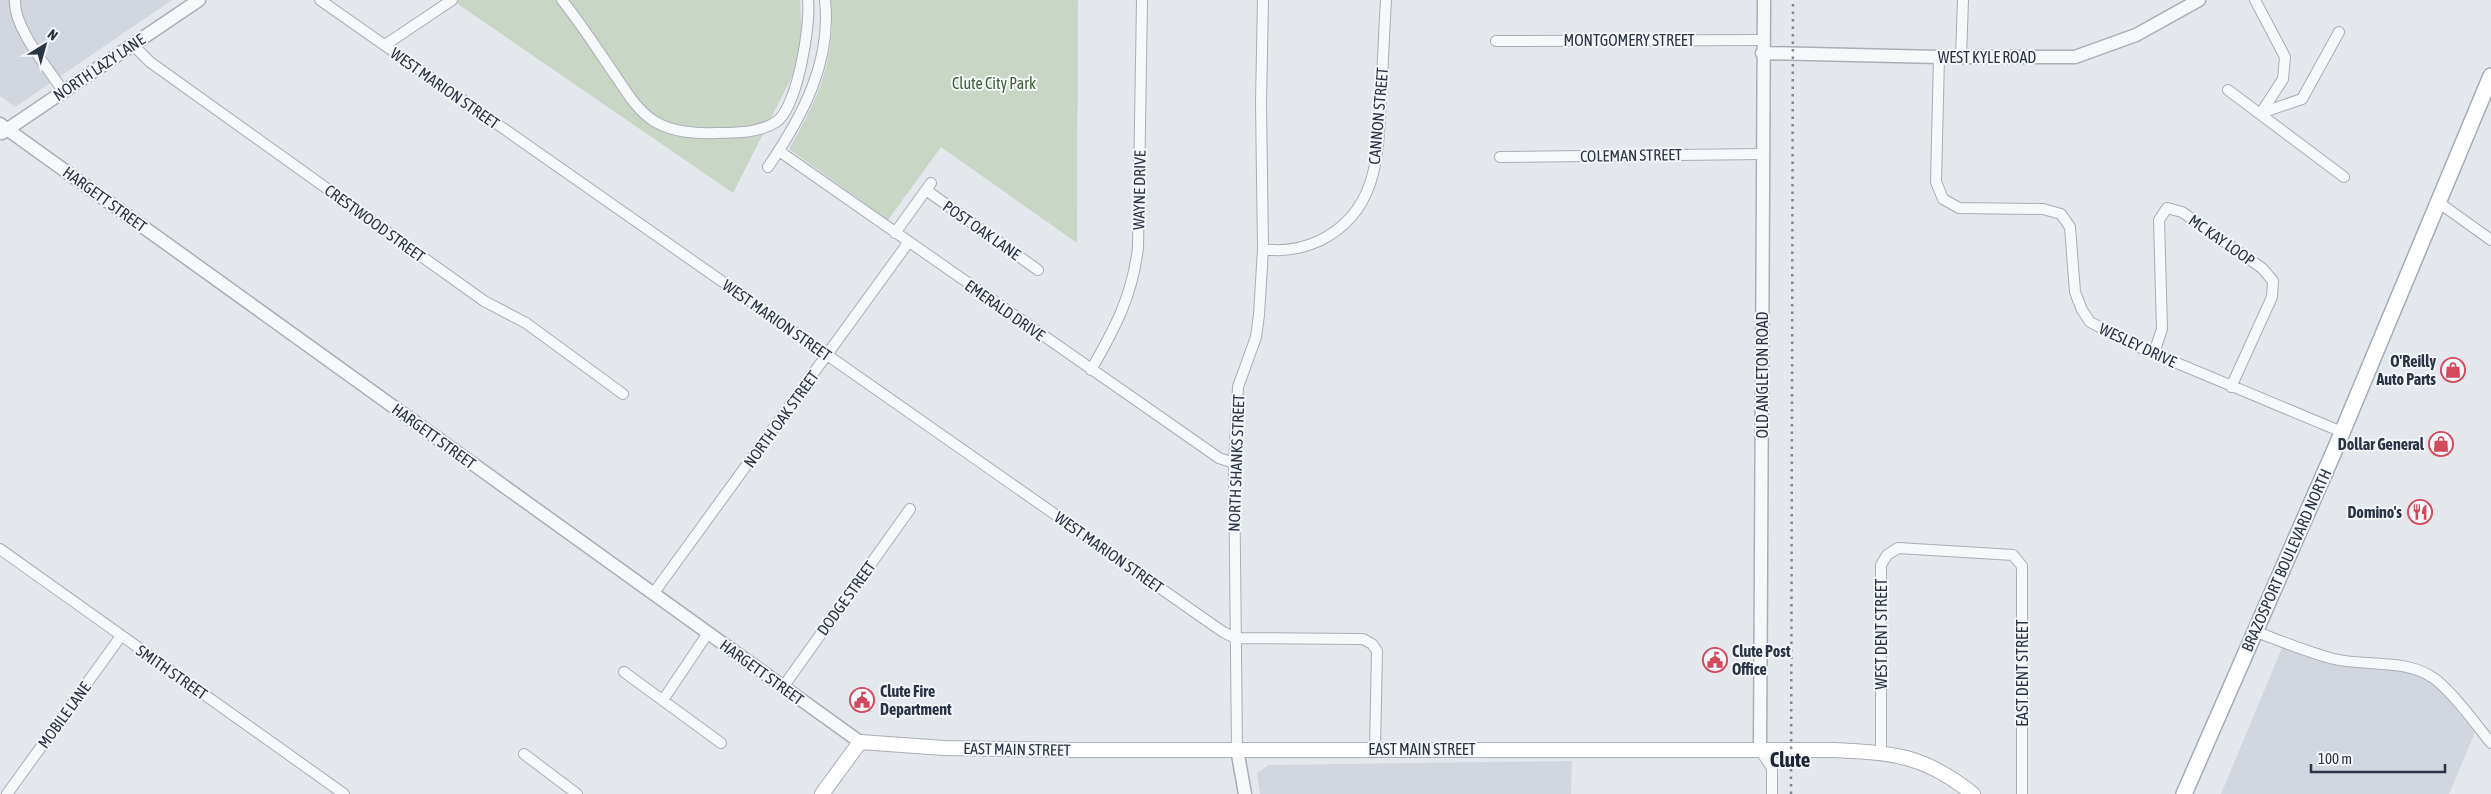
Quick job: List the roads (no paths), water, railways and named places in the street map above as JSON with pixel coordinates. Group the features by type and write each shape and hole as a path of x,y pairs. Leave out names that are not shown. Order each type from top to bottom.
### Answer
{"main road":[{"name":"BRAZOSPORT BOULEVARD NORTH","path":"2184,794 2342,432 2491,76"},
{"name":"EAST MAIN STREET","path":"860,742 944,748 1831,750 1881,753 1913,758 1937,770 1973,794"},
{"path":"822,794 860,742"}],"street":[{"path":"15,0 15,7 21,26 62,92"},
{"name":"NORTH LAZY LANE","path":"2,129 62,92 199,0"},
{"name":"WEST MARION STREET","path":"320,0 1222,632 1235,638"},
{"path":"385,45 452,0"},
{"path":"562,0 645,115 666,127 709,133 743,132 761,128 776,122 784,113 801,68 808,30 808,0"},
{"path":"768,167 805,106 819,69 826,30 825,0"},
{"name":"WAYNE DRIVE","path":"1091,370 1118,324 1126,306 1136,267 1138,248 1142,0"},
{"name":"NORTH SHANKS STREET","path":"1237,749 1234,463 1238,387 1256,337 1263,249 1262,0"},
{"name":"CANNON STREET","path":"1263,249 1277,251 1296,248 1333,234 1348,222 1360,206 1369,188 1377,161 1386,0"},
{"name":"OLD ANGLETON ROAD","path":"1760,750 1762,40 1764,0"},
{"path":"1961,57 1963,0"},
{"name":"WEST KYLE ROAD","path":"1762,53 1939,57 2075,57 2136,35 2199,0"},
{"path":"2255,0 2285,57 2283,79 2261,113"},
{"path":"2261,113 2302,99 2339,32"},
{"name":"MONTGOMERY STREET","path":"1496,41 1762,40"},
{"name":"CRESTWOOD STREET","path":"132,44 150,62 484,302 526,323 623,394"},
{"name":"WESLEY DRIVE","path":"1939,57 1936,182 1944,199 1959,208 2044,209 2061,214 2070,227 2075,292 2082,310 2090,322 2231,387 2342,432"},
{"path":"2228,90 2344,177"},
{"name":"HARGETT STREET","path":"2,129 860,742"},
{"name":"EMERALD DRIVE","path":"779,151 908,243 1219,458 1234,463"},
{"name":"COLEMAN STREET","path":"1500,157 1763,154"},
{"name":"POST OAK LANE","path":"895,233 929,187 1038,270"},
{"path":"2438,202 2491,240"},
{"name":"MC KAY LOOP","path":"2154,353 2162,329 2159,220 2167,208 2182,212 2262,268 2273,281 2272,297 2231,387"},
{"name":"NORTH OAK STREET","path":"653,594 828,356 908,243"},
{"name":"DODGE STREET","path":"783,687 910,509"},
{"name":"WEST DENT STREET","path":"1881,753 1881,565 1887,555 1898,548 2013,555"},
{"name":"SMITH STREET","path":"0,549 344,794"},
{"name":"EAST DENT STREET","path":"2013,555 2022,566 2022,794"},
{"path":"2254,631 2335,659 2355,663 2400,664 2420,672 2434,679 2449,693 2491,742"},
{"path":"663,700 708,633"},
{"name":"MOBILE LANE","path":"7,794 121,636"},
{"path":"1235,638 1363,639 1372,644 1377,651 1375,748"},
{"path":"624,672 721,742"},
{"path":"1237,749 1245,794"},
{"path":"1760,750 1772,768 1772,794"},
{"path":"524,754 577,794"}],"railway":[{"path":"1791,794 1793,0"}],"place":[{"name":"O'Reilly Auto Parts","path":"2453,370"},
{"name":"Dollar General","path":"2441,444"},
{"name":"Domino's","path":"2420,512"},
{"name":"Clute Post Office","path":"1715,660"},
{"name":"Clute Fire Department","path":"862,700"}],"district":[{"name":"Clute","path":"1790,760"}],"park label":[{"name":"Clute City Park","path":"994,83"}]}
